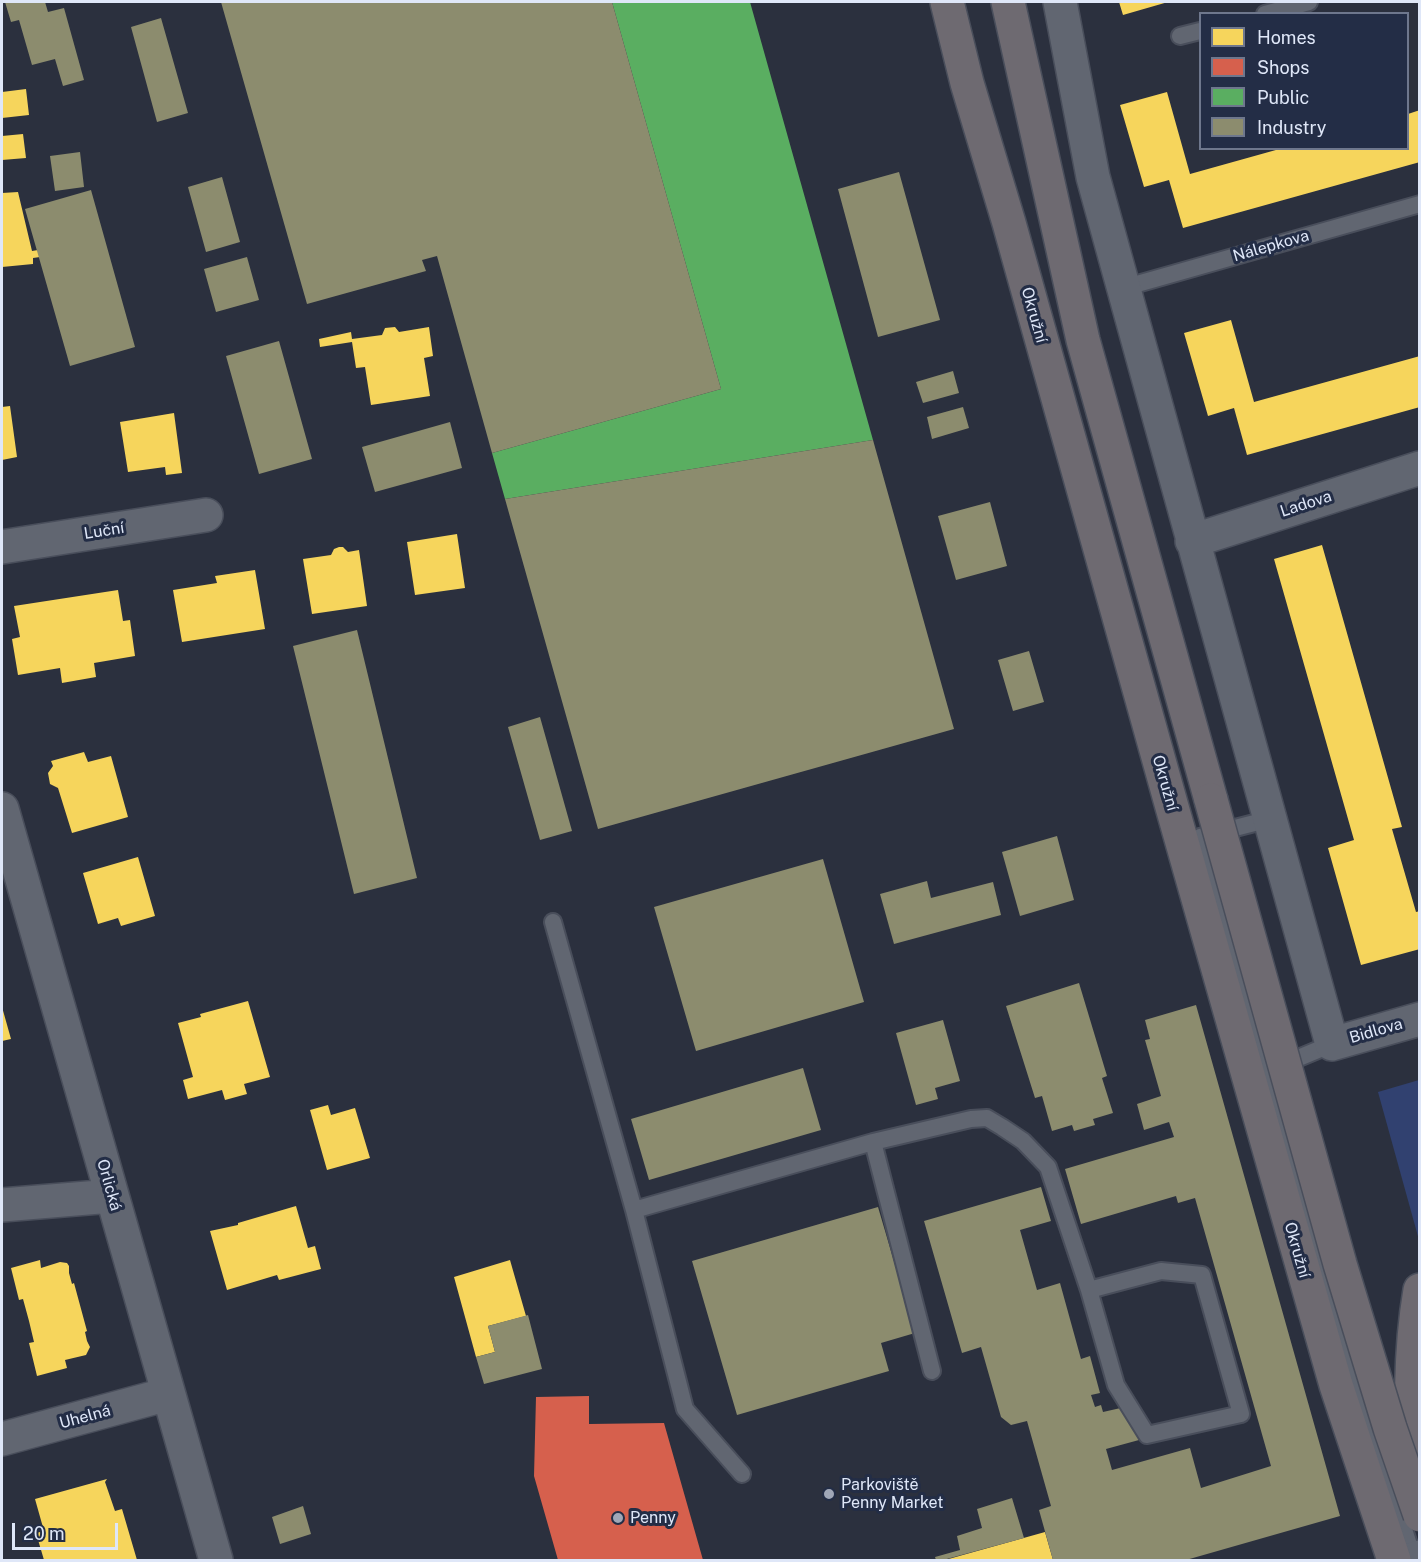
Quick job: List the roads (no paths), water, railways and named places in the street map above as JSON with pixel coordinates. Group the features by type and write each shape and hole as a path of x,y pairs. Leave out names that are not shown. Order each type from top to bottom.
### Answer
{"main road":[{"name":"Okružní","path":"947,2 967,83 1012,234 1336,1385 1410,1560"},
{"path":"1008,2 1083,340 1340,1264 1372,1372 1416,1506"},
{"path":"1416,1506 1412,1377 1414,1323 1419,1290"}],"street":[{"path":"1060,2 1093,177 1332,1044"},
{"name":"Ladova","path":"1192,541 1419,468"},
{"name":"Luční","path":"2,547 206,515"},
{"name":"Orlická","path":"2,809 216,1560"},
{"name":"Bidlova","path":"1332,1044 1419,1019"},
{"path":"2,1205 112,1196"},
{"name":"Uhelná","path":"2,1440 168,1394"}],"lane":[{"path":"1272,12 1309,2"},
{"path":"1180,36 1199,31"},
{"name":"Nálepkova","path":"1123,288 1419,204"},
{"path":"1270,819 1200,837 1344,1345 1410,1560"},
{"path":"553,922 634,1210 684,1409 742,1473"},
{"path":"1265,1072 1332,1044"},
{"path":"634,1210 873,1142 971,1119 987,1118 1023,1141 1048,1167 1089,1290 1116,1385 1147,1435 1241,1414 1202,1275 1161,1271 1089,1290"},
{"path":"873,1142 932,1371"}],"place":[{"name":"Parkoviště Penny Market","path":"829,1494"},
{"name":"Penny","path":"618,1518"}]}
